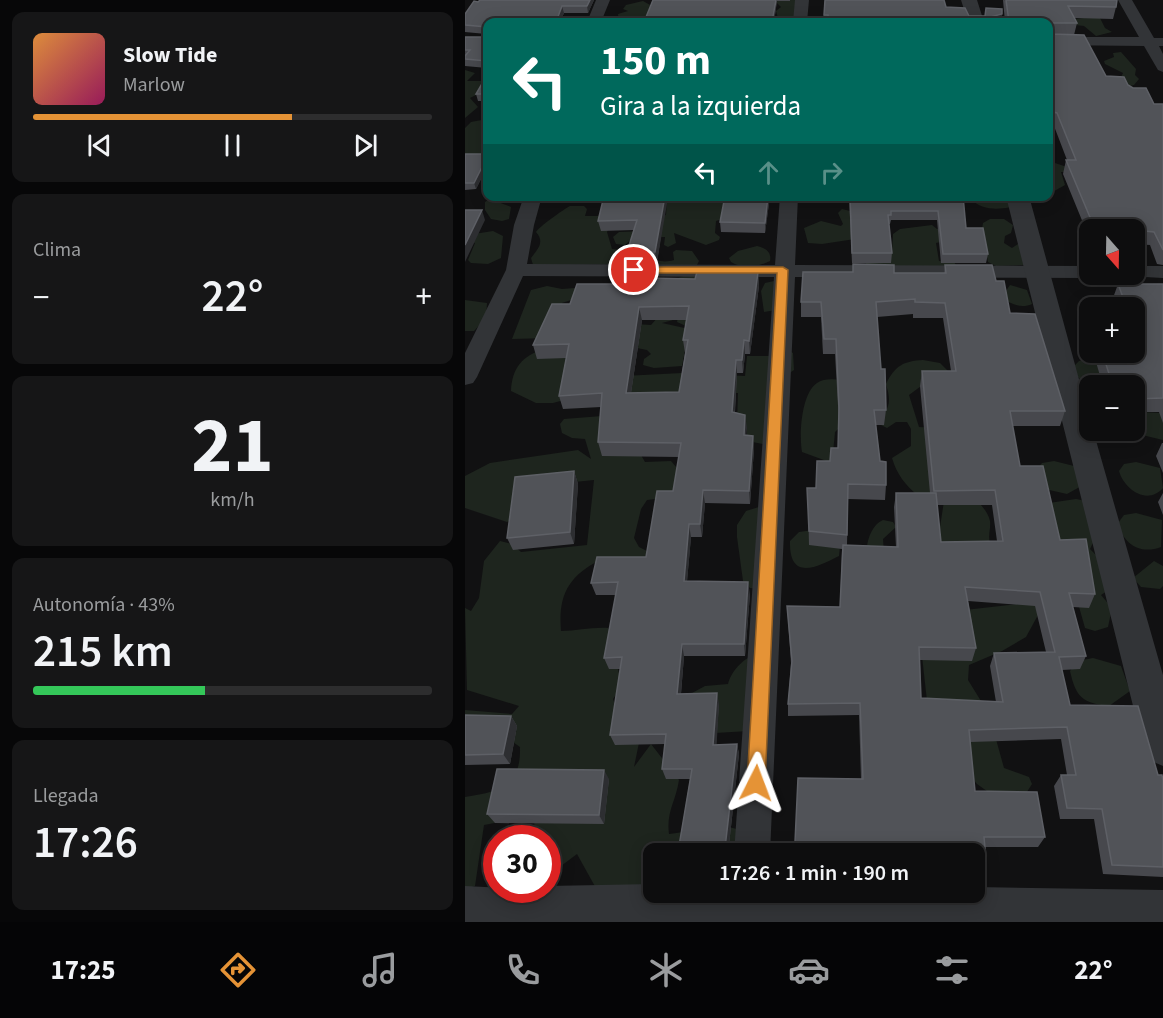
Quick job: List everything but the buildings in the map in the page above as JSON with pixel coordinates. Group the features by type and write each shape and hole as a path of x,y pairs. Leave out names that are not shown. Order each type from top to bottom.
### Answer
{"street":[{"path":"596,18 603,0"},
{"path":"800,18 801,0"},
{"path":"969,0 975,18"},
{"path":"1125,0 1156,42 1163,66"},
{"path":"1053,41 1156,42"},
{"path":"465,377 516,270 523,225 531,201"},
{"path":"753,843 789,201"},
{"path":"1018,201 1163,746"},
{"path":"516,270 1079,272"},
{"path":"1145,272 1163,272"},
{"path":"465,904 1163,909"}],"shaded area":[{"path":"798,0 800,18 778,18 776,11 781,7 776,2"},
{"path":"643,1 652,6 656,18 618,18 618,14 628,11 623,9 626,5"},
{"path":"1100,18 1105,28 1112,32 1096,36 1084,26 1053,22"},
{"path":"1121,52 1136,69 1135,75 1139,79 1134,85 1126,87 1121,77 1123,73 1105,64 1104,61 1114,57 1113,53"},
{"path":"465,70 475,73 467,81 483,81 483,90 470,98 478,107 465,118"},
{"path":"483,120 483,154 465,160 465,128 471,122"},
{"path":"1053,162 1070,168 1071,172 1061,172 1065,185 1053,192"},
{"path":"495,201 511,207 509,219 502,221 491,219 485,210 485,202"},
{"path":"667,201 725,202 722,219 716,221 715,233 720,237 719,240 706,245 674,233 676,243 668,247 664,245 665,237 634,237 625,245 616,244 613,237 619,232 644,231 645,216 666,215"},
{"path":"973,201 1013,201 1011,207 995,209"},
{"path":"570,206 584,206 587,209 585,216 601,216 610,226 607,232 612,249 622,250 631,264 533,265 531,258 540,242 536,232"},
{"path":"842,209 854,212 856,221 850,224 855,239 822,244 808,243 804,228 821,221 841,226 843,224 838,213"},
{"path":"990,219 1004,219 1013,225 1011,233 1005,236 1004,243 1012,248 1021,242 1025,265 996,266 988,262 982,229 983,223"},
{"path":"932,225 937,229 954,229 954,239 936,243 939,261 954,262 956,265 952,268 867,265 861,257 864,253 892,252 893,234 900,229"},
{"path":"493,231 503,236 501,258 488,264 471,263 468,260 475,243 465,242 474,234"},
{"path":"757,246 767,251 770,261 750,266 740,266 731,262 729,258 738,251"},
{"path":"676,250 692,251 699,261 697,265 642,265 642,261 646,260 674,260 673,252"},
{"path":"689,274 718,277 697,322 686,326 677,322 680,308 673,320 662,323 689,329 682,366 654,368 643,365 644,359 651,354 647,350 637,348 604,322 651,325 673,300 662,284"},
{"path":"774,281 782,309 764,312 761,291 765,283"},
{"path":"1010,285 1027,290 1032,304 1020,306 1001,298"},
{"path":"547,286 562,289 588,287 580,297 562,303 570,322 572,341 565,379 682,373 745,376 747,356 770,356 786,349 793,353 794,370 785,376 778,447 742,440 747,439 747,427 737,424 738,393 685,394 641,455 645,462 671,461 688,481 660,504 655,499 647,500 641,509 634,538 639,547 649,552 641,570 600,560 573,580 567,588 561,607 561,631 608,628 615,639 616,661 622,686 613,699 620,718 645,714 634,767 651,744 679,780 670,813 669,834 722,826 742,831 754,838 755,843 643,843 643,893 602,899 577,854 561,866 561,825 534,825 535,815 483,825 475,886 465,890 465,797 489,792 506,785 517,771 520,747 510,740 465,747 465,710 512,714 519,706 467,690 465,608 471,611 479,598 484,561 500,541 512,544 521,552 587,545 594,480 526,487 517,517 507,522 465,508 465,476 490,463 578,450 591,459 585,439 572,438 562,433 560,424 564,419 615,415 615,386 553,403 536,403 511,391 516,369 524,359 544,349 548,338 512,339 531,290"},
{"path":"465,300 487,303 486,318 474,331 465,331"},
{"path":"923,360 940,363 948,371 932,378 909,395 919,427 970,430 973,496 990,521 991,546 956,611 1026,603 1035,605 1038,615 1026,637 1002,651 969,665 968,680 989,714 1004,768 1029,777 1032,784 1025,795 991,794 977,784 930,728 922,656 942,552 940,527 944,501 937,491 918,496 905,483 896,469 892,458 911,446 911,429 907,422 896,422 887,428 873,421 847,420 835,432 832,463 802,452 801,426 804,405 807,396 817,383 828,379 850,381 882,417 889,401 886,384 893,373 905,363"},
{"path":"1079,361 1079,363 1097,363 1100,375 1079,375 1079,378 1073,367"},
{"path":"1145,412 1163,413 1163,440 1145,436"},
{"path":"1054,461 1078,467 1085,484 1067,494 1045,489 1036,470 1042,463"},
{"path":"1136,462 1160,468 1163,488 1150,495 1143,495 1131,489 1119,471 1124,464"},
{"path":"1076,499 1086,501 1098,532 1090,549 1097,556 1110,589 1101,595 1112,608 1108,627 1095,631 1085,628 1065,557 1042,504"},
{"path":"762,506 758,589 750,588 743,581 737,525 746,511"},
{"path":"1136,513 1162,520 1161,547 1146,550 1133,546 1124,537 1118,523 1124,515"},
{"path":"883,520 893,522 896,527 883,539 884,552 867,549 871,532"},
{"path":"813,530 840,547 839,556 814,567 799,567 791,554 790,541 799,532"},
{"path":"1154,561 1163,566 1163,586 1160,589 1141,587 1133,578"},
{"path":"759,653 749,731 715,733 690,704 692,693 705,686 728,684 740,664"},
{"path":"1093,658 1121,666 1130,691 1109,706 1082,698 1072,680 1070,671 1078,661"}],"route":[{"path":"634,270 783,270 756,783"}]}
